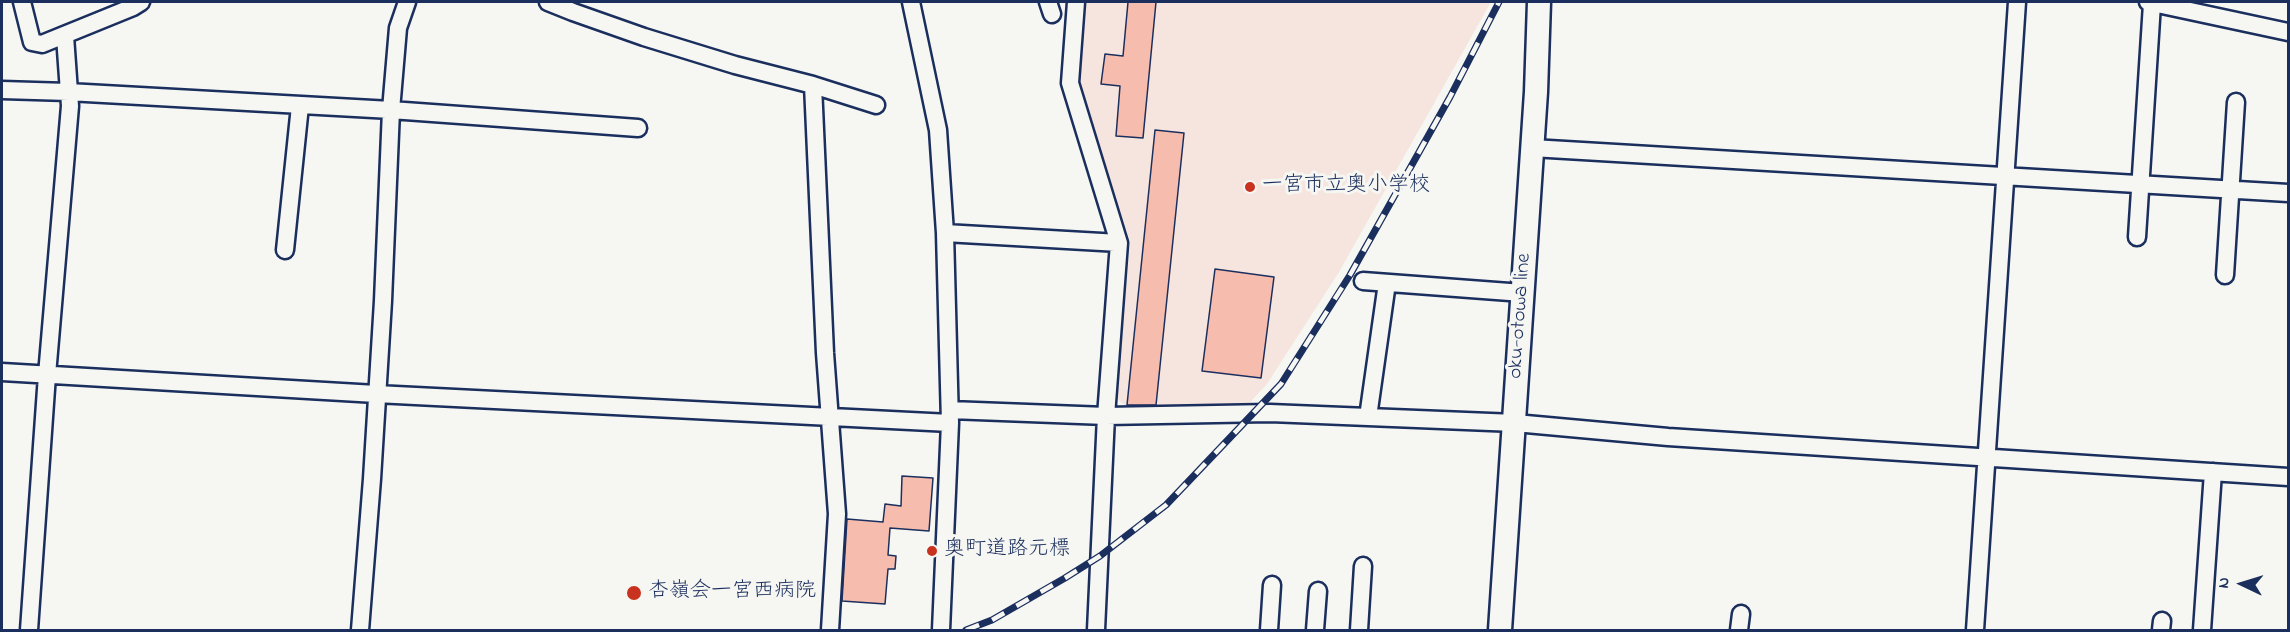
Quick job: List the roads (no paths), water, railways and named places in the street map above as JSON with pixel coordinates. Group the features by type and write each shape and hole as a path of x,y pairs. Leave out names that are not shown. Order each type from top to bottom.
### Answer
{"main road":[{"name":"oku-otowa line","path":"1500,630 1515,423 1539,2"}],"street":[{"path":"22,2 32,42 42,44 133,8 141,2"},
{"path":"360,630 383,301 391,110 398,28 407,2"},
{"path":"548,2 644,37 876,105"},
{"path":"911,2 938,130 945,233 950,417 940,630"},
{"path":"1076,2 1070,83 1119,243 1106,416 1096,630"},
{"path":"1975,630 2017,2"},
{"path":"2137,237 2150,3 2289,32"},
{"path":"29,630 47,375 70,106 65,36"},
{"path":"813,85 825,352 832,418 837,514 830,630"},
{"path":"2,90 391,110 638,128"},
{"path":"2225,274 2236,102"},
{"path":"285,250 300,106"},
{"path":"1532,148 2289,193"},
{"path":"945,233 1119,243"},
{"path":"1363,281 1523,293"},
{"path":"1368,417 1387,283"},
{"path":"2,372 832,418 1269,412 1515,423 1668,437 2289,477"},
{"path":"2202,630 2213,472"},
{"path":"1359,630 1363,566"},
{"path":"1269,630 1272,585"},
{"path":"1315,630 1318,591"}],"railway":[{"path":"966,630 992,620 1065,578 1100,556 1166,505 1281,384 1350,275 1450,97 1499,2"}],"place":[{"name":"一宮市立奥小学校","path":"1250,187"},
{"name":"奥町道路元標","path":"932,551"},
{"name":"杏嶺会一宮西病院","path":"634,593"}]}
